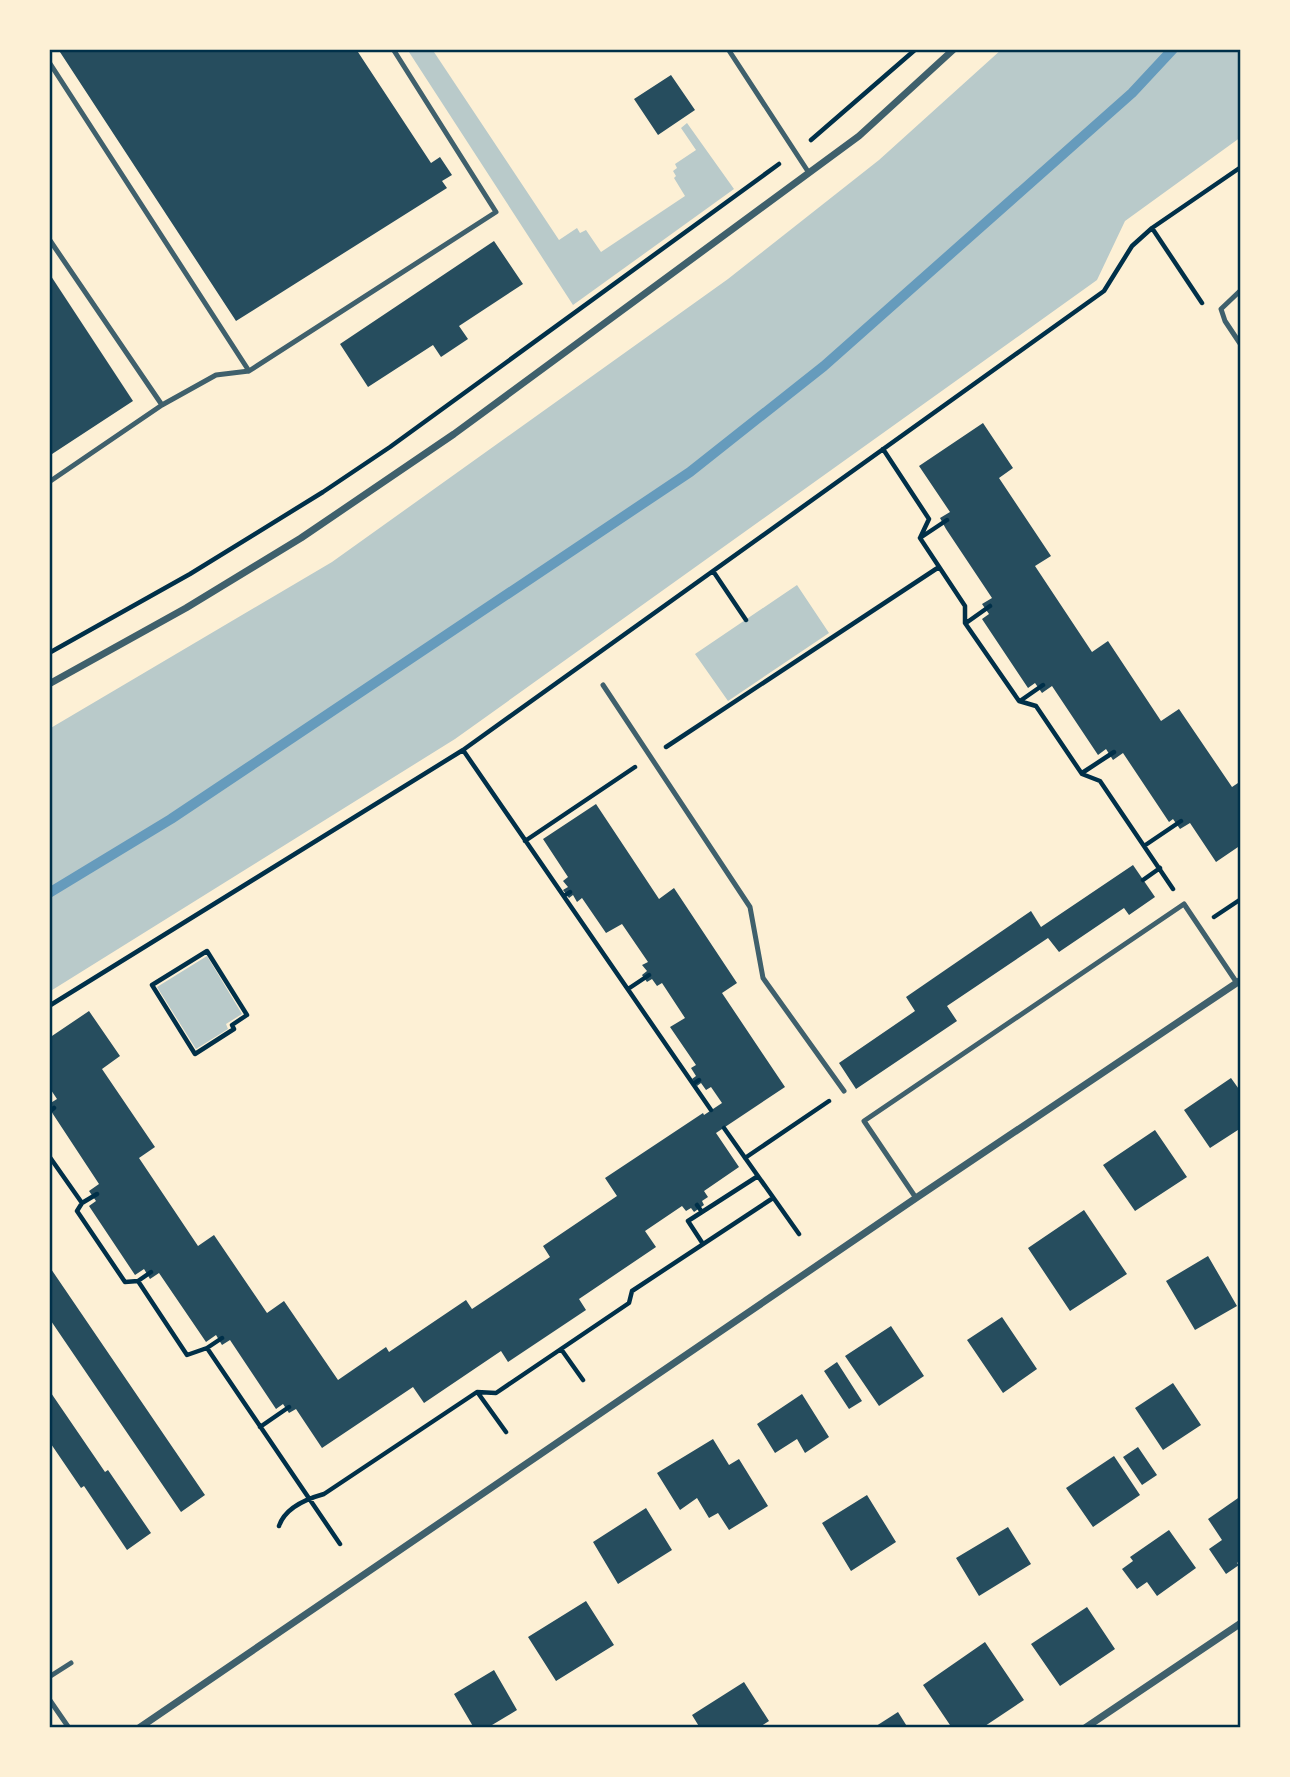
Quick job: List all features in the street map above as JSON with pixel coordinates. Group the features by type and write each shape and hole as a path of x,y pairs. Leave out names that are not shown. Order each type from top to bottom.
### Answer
{"street":[{"path":"49,684 186,608 312,531 454,434 859,136 954,49"},
{"path":"139,1728 1239,981"},
{"path":"1084,1728 1241,1623"}],"lane":[{"path":"49,482 162,405 216,375 248,371 496,212 393,49"},
{"path":"728,49 809,173"},
{"path":"49,62 248,371"},
{"path":"49,239 162,405"},
{"path":"1241,290 1221,309 1225,321 1241,345"},
{"path":"603,685 750,907 763,978 844,1091"},
{"path":"916,1198 864,1121 1184,904 1239,981"},
{"path":"49,1677 71,1663"},
{"path":"49,1699 69,1728"}],"path":[{"path":"49,653 190,575 390,447 828,127 916,49"},
{"path":"49,1006 463,750 1104,291 1132,246 1152,228 1241,167"},
{"path":"1152,228 1217,326 1225,321"},
{"path":"883,449 929,519 919,538"},
{"path":"919,538 947,520"},
{"path":"919,538 965,606 965,623 1019,701 1036,706 1082,774 1100,781 1184,904"},
{"path":"525,841 939,567"},
{"path":"713,571 746,620"},
{"path":"965,623 990,606"},
{"path":"1019,701 1043,685"},
{"path":"463,750 711,1110"},
{"path":"1082,774 1114,752"},
{"path":"1144,846 1181,821"},
{"path":"1143,880 1160,868"},
{"path":"564,896 570,892"},
{"path":"1199,927 1241,898"},
{"path":"207,951 247,1015 232,1025 234,1029 195,1054 152,985 207,951"},
{"path":"628,989 649,975"},
{"path":"693,1084 699,1080"},
{"path":"49,1112 54,1108"},
{"path":"745,1158 796,1124"},
{"path":"724,1128 799,1234"},
{"path":"49,1156 82,1203"},
{"path":"703,1244 688,1221 758,1176"},
{"path":"97,1194 82,1203 77,1210 125,1282 138,1280 151,1272"},
{"path":"279,1526 282,1517 308,1498 324,1494 477,1392 496,1393 629,1303 632,1291 773,1198"},
{"path":"696,1205 702,1212"},
{"path":"138,1280 187,1355 207,1348 222,1338"},
{"path":"207,1348 340,1544"},
{"path":"561,1349 583,1380"},
{"path":"477,1392 506,1432"},
{"path":"260,1427 289,1407"}],"shaded area":[{"path":"407,49 432,49 559,240 577,228 580,233 586,230 601,252 685,196 674,178 676,176 673,171 677,168 675,164 696,150 681,128 687,123 734,189 573,305"},
{"path":"1002,49 1241,49 1241,137 1125,221 1097,280 455,739 49,992 49,729 332,562 728,279 879,160"},
{"path":"797,585 829,633 728,701 695,654"},
{"path":"207,956 242,1014 226,1024 228,1029 196,1049 157,987"}],"building":[{"path":"58,49 356,49 431,163 440,157 452,175 442,181 447,188 236,321"},
{"path":"671,75 695,110 658,135 634,99"},
{"path":"494,241 523,284 459,326 468,339 441,357 433,345 368,387 340,344"},
{"path":"49,273 133,401 49,456"},
{"path":"983,423 1013,468 999,478 1051,556 1035,566 1092,652 1108,641 1161,721 1179,709 1232,787 1241,781 1241,845 1216,862 1190,823 1180,829 1173,819 1169,822 1123,753 1113,760 1106,749 1098,755 1052,686 1042,693 1035,683 1028,688 982,619 989,614 982,604 992,598 946,529 940,518 950,512 919,466"},
{"path":"596,804 659,899 674,888 737,983 722,993 785,1087 716,1133 739,1167 704,1191 708,1197 702,1201 704,1205 694,1212 691,1208 686,1211 682,1206 645,1231 656,1247 579,1299 586,1310 508,1362 501,1351 424,1403 413,1387 322,1448 296,1409 289,1413 283,1404 276,1409 230,1340 222,1345 216,1335 206,1342 159,1273 150,1279 144,1269 135,1275 89,1206 96,1201 89,1191 99,1184 49,1108 49,1104 57,1099 49,1087 49,1038 89,1011 120,1056 102,1069 155,1147 139,1158 198,1246 214,1235 267,1313 284,1301 338,1380 386,1347 389,1352 466,1300 472,1309 550,1257 543,1246 617,1196 605,1178 722,1103 711,1087 706,1090 701,1083 697,1086 692,1079 696,1076 691,1068 696,1065 670,1027 685,1018 662,983 657,986 652,979 647,982 642,975 647,971 642,965 648,962 622,924 606,933 582,898 577,902 573,895 569,898 563,890 568,887 563,881 568,877 543,839"},
{"path":"1133,865 1155,897 1129,915 1124,908 1059,952 1048,938 947,1006 957,1021 856,1089 839,1063 915,1011 906,997 1031,911 1041,927"},
{"path":"1231,1078 1241,1092 1241,1128 1210,1148 1184,1110"},
{"path":"1155,1130 1187,1177 1135,1211 1103,1165"},
{"path":"1084,1210 1127,1274 1070,1311 1028,1248"},
{"path":"1208,1256 1237,1306 1195,1330 1166,1281"},
{"path":"49,1266 205,1495 181,1512 49,1318"},
{"path":"1002,1317 1037,1369 1003,1393 967,1340"},
{"path":"891,1326 924,1376 879,1406 845,1356"},
{"path":"837,1362 862,1401 849,1409 824,1371"},
{"path":"1173,1383 1201,1425 1163,1450 1135,1408"},
{"path":"49,1390 151,1533 127,1550 84,1486 81,1488 49,1441"},
{"path":"802,1394 829,1437 805,1453 797,1439 775,1453 757,1424"},
{"path":"713,1439 729,1465 739,1459 768,1506 729,1530 718,1513 709,1518 697,1498 680,1510 657,1473"},
{"path":"1138,1447 1157,1475 1142,1485 1123,1457"},
{"path":"1114,1456 1140,1495 1093,1527 1066,1488"},
{"path":"867,1495 896,1542 851,1571 822,1523"},
{"path":"1241,1496 1241,1560 1237,1563 1239,1565 1226,1574 1209,1549 1222,1540 1208,1519"},
{"path":"646,1508 672,1550 618,1584 593,1542"},
{"path":"1008,1527 1031,1564 979,1596 956,1558"},
{"path":"1169,1530 1196,1568 1157,1596 1147,1582 1137,1589 1122,1569 1133,1561 1130,1557"},
{"path":"586,1601 614,1645 556,1681 528,1637"},
{"path":"1087,1607 1115,1649 1060,1686 1031,1644"},
{"path":"985,1642 1024,1700 982,1728 952,1728 923,1685"},
{"path":"494,1670 517,1710 487,1728 474,1728 454,1694"},
{"path":"744,1682 769,1721 758,1728 700,1728 692,1715"},
{"path":"898,1712 908,1728 873,1728"}],"waterway":[{"path":"49,893 171,819 690,472 824,366 1132,93 1173,49"}]}
